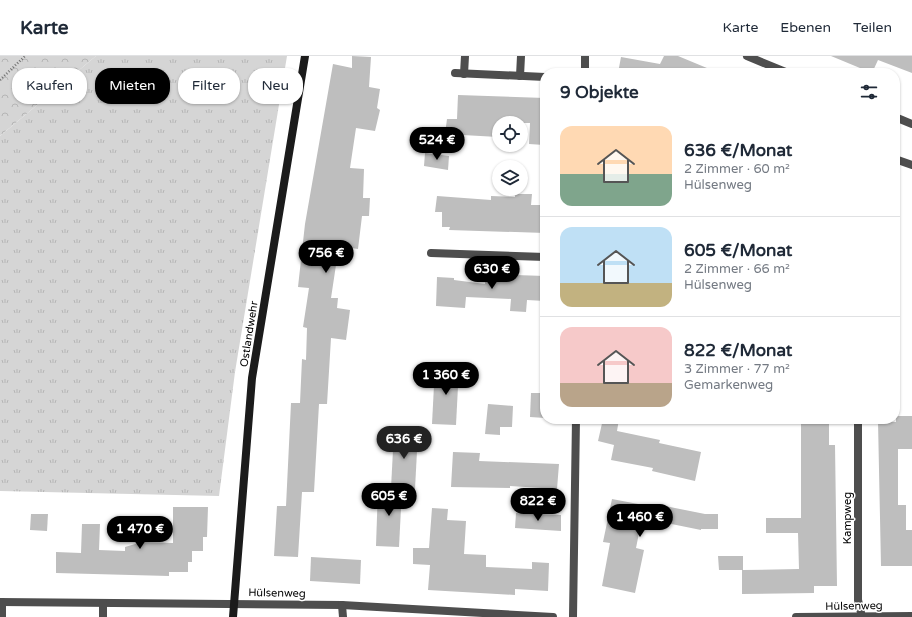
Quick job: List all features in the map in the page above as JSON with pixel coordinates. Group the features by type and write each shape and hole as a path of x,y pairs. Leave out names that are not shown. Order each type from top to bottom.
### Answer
{"street":[{"name":"Ostlandwehr","path":"233,617 244,497 252,378 305,56"},
{"path":"464,74 465,56"},
{"path":"520,76 521,56"},
{"path":"584,68 585,56"},
{"path":"747,56 776,68"},
{"path":"454,73 540,77"},
{"path":"900,120 912,124"},
{"path":"900,161 912,166"},
{"path":"431,253 540,257"},
{"path":"573,617 576,424"},
{"name":"Kampweg","path":"858,424 858,600 862,617"},
{"name":"Hülsenweg","path":"1,602 342,605 553,617"},
{"path":"1,602 2,617"},
{"path":"103,603 103,617"},
{"path":"342,605 343,617"},
{"name":"Hülsenweg","path":"796,617 912,616"}],"path":[{"path":"0,80 25,56"}],"green space":[{"path":"0,56 96,56 82,68 12,68 12,104 38,104 0,136"},
{"path":"96,56 287,56 285,68 248,68 248,104 279,104 235,372 219,496 0,491 0,136 38,104 87,104 87,68 82,68"}],"building":[{"path":"352,56 371,57 369,87 380,89 377,108 380,110 375,131 356,128 350,168 364,169 363,198 370,198 369,216 362,216 358,249 344,247 343,256 339,255 336,265 331,298 338,298 337,308 350,310 346,340 331,338 327,404 319,404 314,492 302,492 298,557 274,556 277,506 286,506 291,403 300,403 302,359 306,360 307,328 303,327 309,288 298,287 305,224 333,64 352,68"},
{"path":"664,56 678,56 707,68 619,68 621,57 660,64"},
{"path":"831,56 912,56 912,73 878,60 874,68 860,68"},
{"path":"458,95 540,98 540,145 529,144 530,123 528,123 528,116 492,116 492,137 445,134 447,119 457,119"},
{"path":"425,153 449,156 448,170 424,166"},
{"path":"528,194 532,194 531,205 540,205 540,233 449,230 450,227 442,227 442,212 435,212 437,196 491,200 491,196 515,197 528,196"},
{"path":"485,274 540,276 540,301 527,300 526,312 510,311 511,299 466,297 465,308 436,306 437,277 454,278 454,280 485,284"},
{"path":"435,366 459,367 456,425 432,424"},
{"path":"531,393 540,393 540,418 530,417"},
{"path":"488,404 513,406 512,427 500,427 500,435 485,434"},
{"path":"900,416 912,416 912,449 898,449 898,505 906,505 906,530 912,530 912,566 881,566 878,424 900,424"},
{"path":"602,424 618,424 617,431 660,440 659,443 701,452 695,481 652,471 653,468 611,460 614,445 598,441"},
{"path":"801,424 829,424 829,445 835,445 837,586 814,586 814,593 742,594 742,570 719,570 718,556 743,556 743,570 799,569 798,533 766,533 766,518 801,518"},
{"path":"394,431 418,432 415,489 391,488"},
{"path":"453,452 480,453 479,461 559,464 557,489 510,486 510,488 451,487"},
{"path":"378,488 402,489 399,547 376,546"},
{"path":"612,499 659,508 660,505 705,514 718,514 718,529 701,530 642,518 636,548 644,550 635,593 602,586 610,543 603,542"},
{"path":"173,507 208,507 207,537 203,537 203,551 192,551 192,562 188,562 188,572 169,572 169,576 56,573 56,552 81,553 82,524 100,524 99,550 125,551 125,547 142,542 173,543"},
{"path":"432,508 448,509 447,520 466,521 464,554 486,555 486,567 532,569 532,562 549,563 548,591 515,589 515,595 428,590 430,565 413,564 413,548 429,548"},
{"path":"516,513 561,515 561,531 515,528"},
{"path":"31,514 48,514 47,531 30,530"},
{"path":"311,557 361,560 360,584 310,581"}]}
